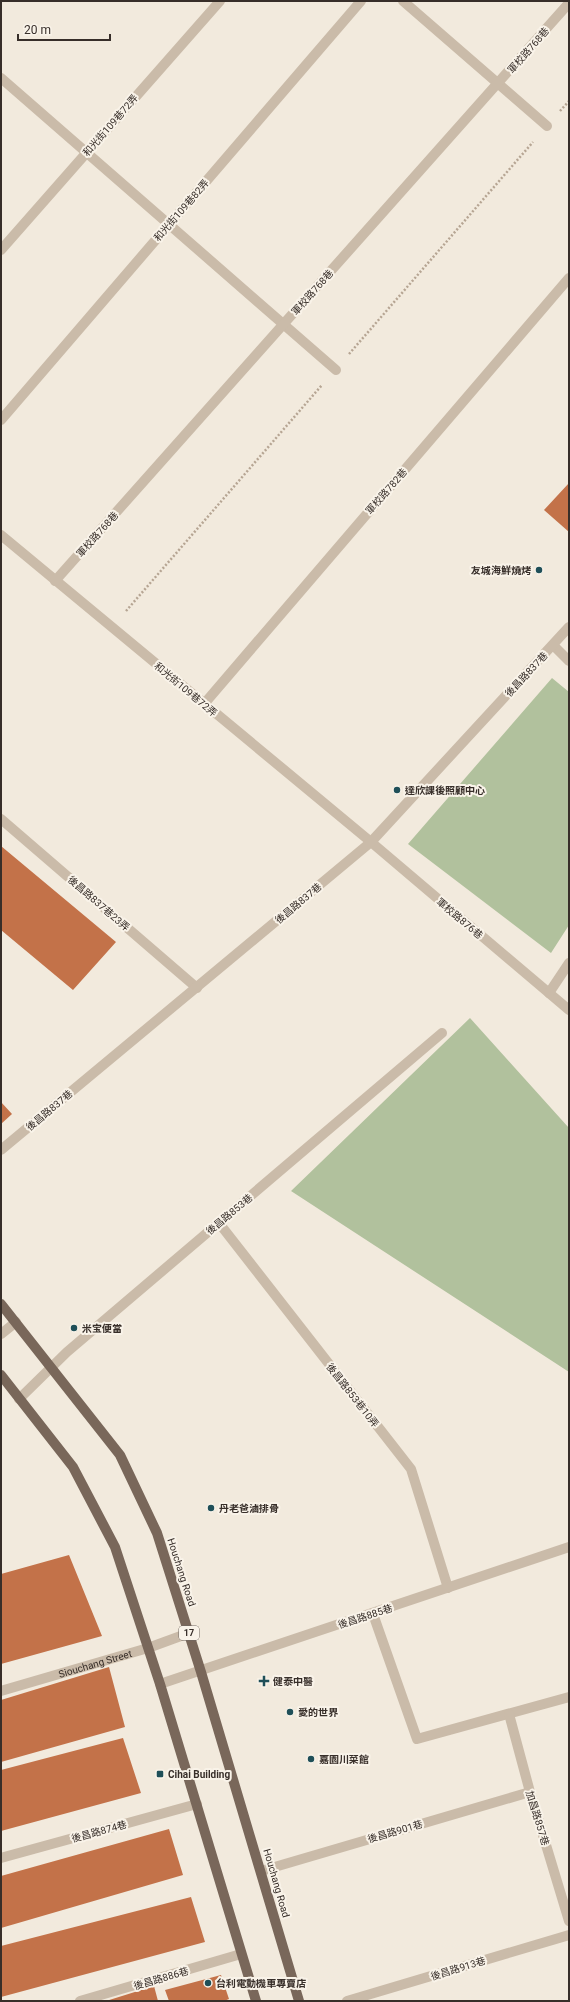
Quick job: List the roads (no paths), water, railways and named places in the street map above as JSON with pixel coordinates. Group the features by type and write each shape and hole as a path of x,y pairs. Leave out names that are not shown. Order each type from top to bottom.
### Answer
{"main road":[{"name":"Houchang Road","path":"1,1304 120,1455 157,1533 201,1672 299,2001"},
{"path":"1,1376 73,1467 115,1547 160,1684 256,2001"}],"lane":[{"name":"和光街109巷72弄","path":"1,250 220,1"},
{"name":"和光街109巷82弄","path":"1,420 361,1"},
{"path":"403,1 547,126"},
{"name":"軍校路768巷","path":"55,581 569,3"},
{"path":"1,78 336,370"},
{"name":"軍校路782巷","path":"204,704 569,278"},
{"name":"和光街109巷72弄","path":"1,535 371,842"},
{"name":"後昌路837巷","path":"1,1150 371,842 569,627"},
{"path":"553,645 569,661"},
{"name":"後昌路837巷23弄","path":"1,819 197,988"},
{"name":"軍校路876巷","path":"371,842 569,1010"},
{"path":"549,993 569,963"},
{"name":"後昌路853巷","path":"19,1399 50,1367 442,1033"},
{"name":"後昌路853巷10弄","path":"219,1223 411,1469 448,1588"},
{"path":"1,1334 16,1322"},
{"name":"後昌路885巷","path":"160,1684 201,1672 373,1614 569,1546"},
{"path":"373,1614 417,1739 569,1697"},
{"name":"Siouchang Street","path":"1,1691 148,1648 189,1633"},
{"name":"加昌路857巷","path":"509,1714 530,1792 569,1921"},
{"name":"後昌路901巷","path":"261,1871 530,1792"},
{"name":"後昌路874巷","path":"1,1858 197,1804"},
{"name":"後昌路913巷","path":"347,2001 569,1935"},
{"name":"後昌路886巷","path":"80,2001 241,1954"}],"place":[{"name":"友城海鮮燒烤","path":"539,570"},
{"name":"達欣課後照顧中心","path":"397,790"},
{"name":"米宝便當","path":"74,1328"},
{"name":"丹老爸滷排骨","path":"211,1508"},
{"name":"健泰中醫","path":"264,1681"},
{"name":"愛的世界","path":"290,1712"},
{"name":"嘉園川菜館","path":"311,1759"},
{"name":"Cihai Building","path":"160,1774"},
{"name":"台利電動機車專賣店","path":"208,1983"}]}
